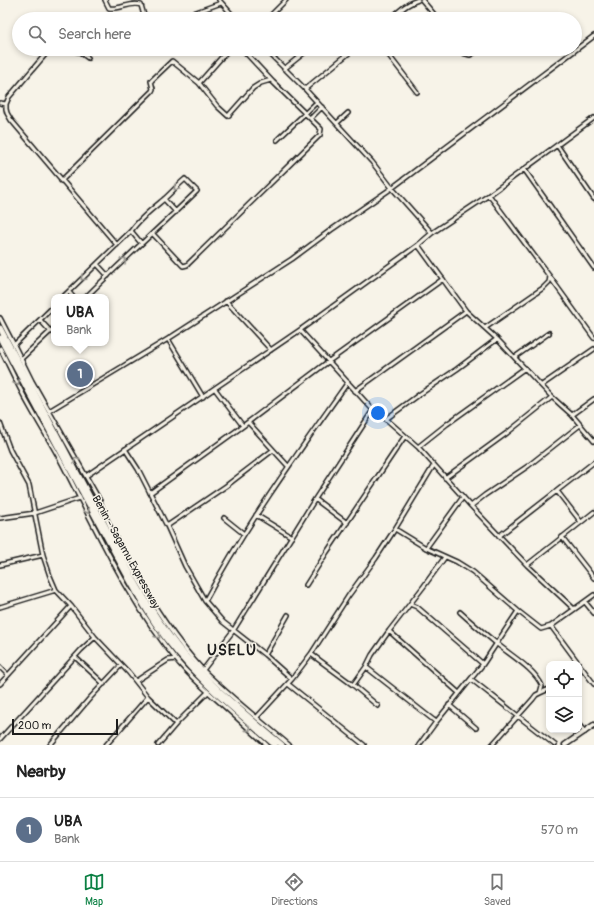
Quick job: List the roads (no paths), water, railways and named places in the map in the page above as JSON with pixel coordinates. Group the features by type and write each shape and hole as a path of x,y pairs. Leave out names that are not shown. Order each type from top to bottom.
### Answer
{"highway":[{"path":"0,328 13,346 133,578 169,635 192,663 221,692 282,745"},
{"name":"Benin - Sagamu Expressway","path":"0,338 103,538 155,623 173,647 200,678 234,710 275,745"}],"street":[{"path":"105,0 109,8 114,9 136,3 141,5 143,12"},
{"path":"274,12 286,0"},
{"path":"398,12 418,0"},
{"path":"422,0 432,12"},
{"path":"195,12 220,2 229,12"},
{"path":"582,45 594,36"},
{"path":"44,56 9,97 6,104 7,113 11,120 117,245"},
{"path":"199,83 223,56"},
{"path":"153,234 183,266 187,265 320,135 321,129 249,56"},
{"path":"272,56 337,123 432,233"},
{"path":"284,68 300,56"},
{"path":"305,89 344,56"},
{"path":"389,56 417,92"},
{"path":"49,410 168,339 292,259 392,188 567,56"},
{"path":"62,181 152,91 151,81 172,61 199,83 217,106 228,116 253,88 261,83 271,80"},
{"path":"277,140 317,102"},
{"path":"0,103 6,104"},
{"path":"310,118 322,107"},
{"path":"337,123 348,113"},
{"path":"86,476 300,330 418,245 432,233 489,195 594,118"},
{"path":"557,145 594,199"},
{"path":"524,169 594,268"},
{"path":"67,294 156,205 184,180 186,180 197,191 89,294"},
{"path":"489,195 594,338"},
{"path":"164,199 176,212"},
{"path":"131,231 142,243"},
{"path":"418,245 466,311 497,338 552,397 572,415 594,441"},
{"path":"98,264 108,276"},
{"path":"150,494 329,361 443,279"},
{"path":"485,328 531,297 550,280"},
{"path":"226,301 271,350"},
{"path":"0,318 13,346 51,309"},
{"path":"355,391 466,311"},
{"path":"40,320 50,332 20,360 100,501 103,514 136,575 166,623 187,652 203,670 290,745"},
{"path":"300,330 373,410 386,419 418,447 499,536 527,565 574,609"},
{"path":"515,357 549,333"},
{"path":"386,419 420,394 457,370 497,338"},
{"path":"168,339 203,397"},
{"path":"0,348 29,406 48,437 103,538 120,575 154,630 176,659 208,692 267,745"},
{"path":"542,385 594,349"},
{"path":"418,447 446,424 525,368"},
{"path":"205,601 256,515 288,466 348,382"},
{"path":"215,389 243,426"},
{"path":"445,478 552,397"},
{"path":"572,415 594,399"},
{"path":"203,670 233,631 315,499 373,410"},
{"path":"248,422 288,466"},
{"path":"0,423 10,450 29,485 43,555 56,590 71,606 95,637 122,665 148,696 176,724"},
{"path":"471,506 528,466 580,425"},
{"path":"306,585 405,436"},
{"path":"125,449 138,469 205,601 233,631 265,655 292,679"},
{"path":"167,526 226,486 273,450"},
{"path":"499,536 594,462"},
{"path":"257,717 288,684 311,654 349,595 396,530 434,465"},
{"path":"557,491 581,522"},
{"path":"426,548 463,497"},
{"path":"0,518 35,513 80,498"},
{"path":"315,499 347,523"},
{"path":"527,565 594,512"},
{"path":"256,515 292,537"},
{"path":"224,518 244,534"},
{"path":"396,530 426,548 457,562 474,572 541,629 551,626 594,595"},
{"path":"562,537 594,578"},
{"path":"0,565 43,555"},
{"path":"353,685 389,631 445,557"},
{"path":"0,607 56,590"},
{"path":"585,602 594,613"},
{"path":"410,604 417,607 483,664"},
{"path":"0,684 71,606"},
{"path":"419,745 449,705 483,664 518,611"},
{"path":"460,612 496,644 521,662 536,676 542,686 540,693"},
{"path":"265,655 288,615"},
{"path":"551,626 576,661"},
{"path":"389,631 459,693"},
{"path":"0,739 95,637"},
{"path":"311,654 353,685 378,706"},
{"path":"75,657 104,684"},
{"path":"136,681 168,660 176,659"},
{"path":"50,745 90,698 122,665"},
{"path":"0,667 8,676"},
{"path":"366,667 436,722"},
{"path":"582,670 594,684"},
{"path":"471,679 555,745"},
{"path":"288,684 364,745"},
{"path":"492,745 536,695 546,690"},
{"path":"158,745 176,724 208,692"},
{"path":"106,745 148,696"},
{"path":"449,705 476,728"},
{"path":"565,745 594,725"}],"place":[{"name":"UBA","path":"80,374"}],"district":[{"name":"USELU","path":"232,650"}]}
